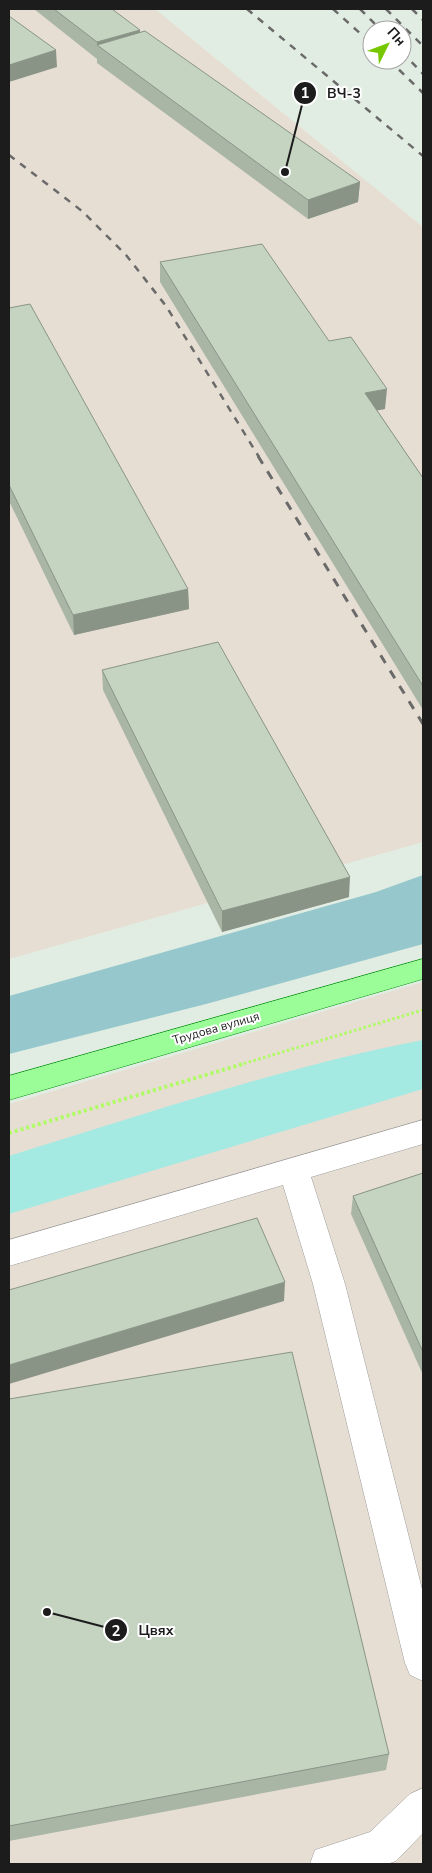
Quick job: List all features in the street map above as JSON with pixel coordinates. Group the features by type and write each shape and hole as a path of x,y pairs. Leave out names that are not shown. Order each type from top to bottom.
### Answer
{"main road":[{"name":"Трудова вулиця","path":"9,1088 423,969"}],"lane":[{"path":"9,1253 423,1132"},
{"path":"294,1171 329,1284 423,1663"},
{"path":"329,1864 382,1847 423,1807"}],"path":[{"path":"9,1133 423,1010"}],"shaded area":[{"path":"9,9 155,9 423,227 423,842 9,959"},
{"path":"423,875 423,944 206,1004 9,1054 9,996 376,892"},
{"path":"423,982 423,1864 9,1864 9,1104"},
{"path":"423,1040 423,1089 9,1214 9,1156 266,1077"}],"building":[{"path":"54,9 112,9 140,30 97,42"},
{"path":"9,16 56,50 9,65"},
{"path":"145,31 360,182 308,200 97,45"},
{"path":"262,244 329,341 351,337 387,389 365,393 423,478 423,686 160,262"},
{"path":"30,304 188,589 73,615 9,485 9,308"},
{"path":"218,642 350,877 222,911 102,670"},
{"path":"423,1173 423,1352 353,1196"},
{"path":"257,1218 285,1282 9,1365 9,1290"},
{"path":"292,1352 389,1754 9,1826 9,1399"}],"railway":[{"path":"247,9 423,156"},
{"path":"333,9 362,35"},
{"path":"360,9 371,20"},
{"path":"386,9 423,46"},
{"path":"412,9 423,20"},
{"path":"412,62 423,74"},
{"path":"399,70 423,93"},
{"path":"9,155 82,211 126,255 166,306 259,457"},
{"path":"258,456 423,724"}],"place":[{"name":"ВЧ-3","path":"285,172"},
{"name":"Цвях","path":"47,1612"}]}
